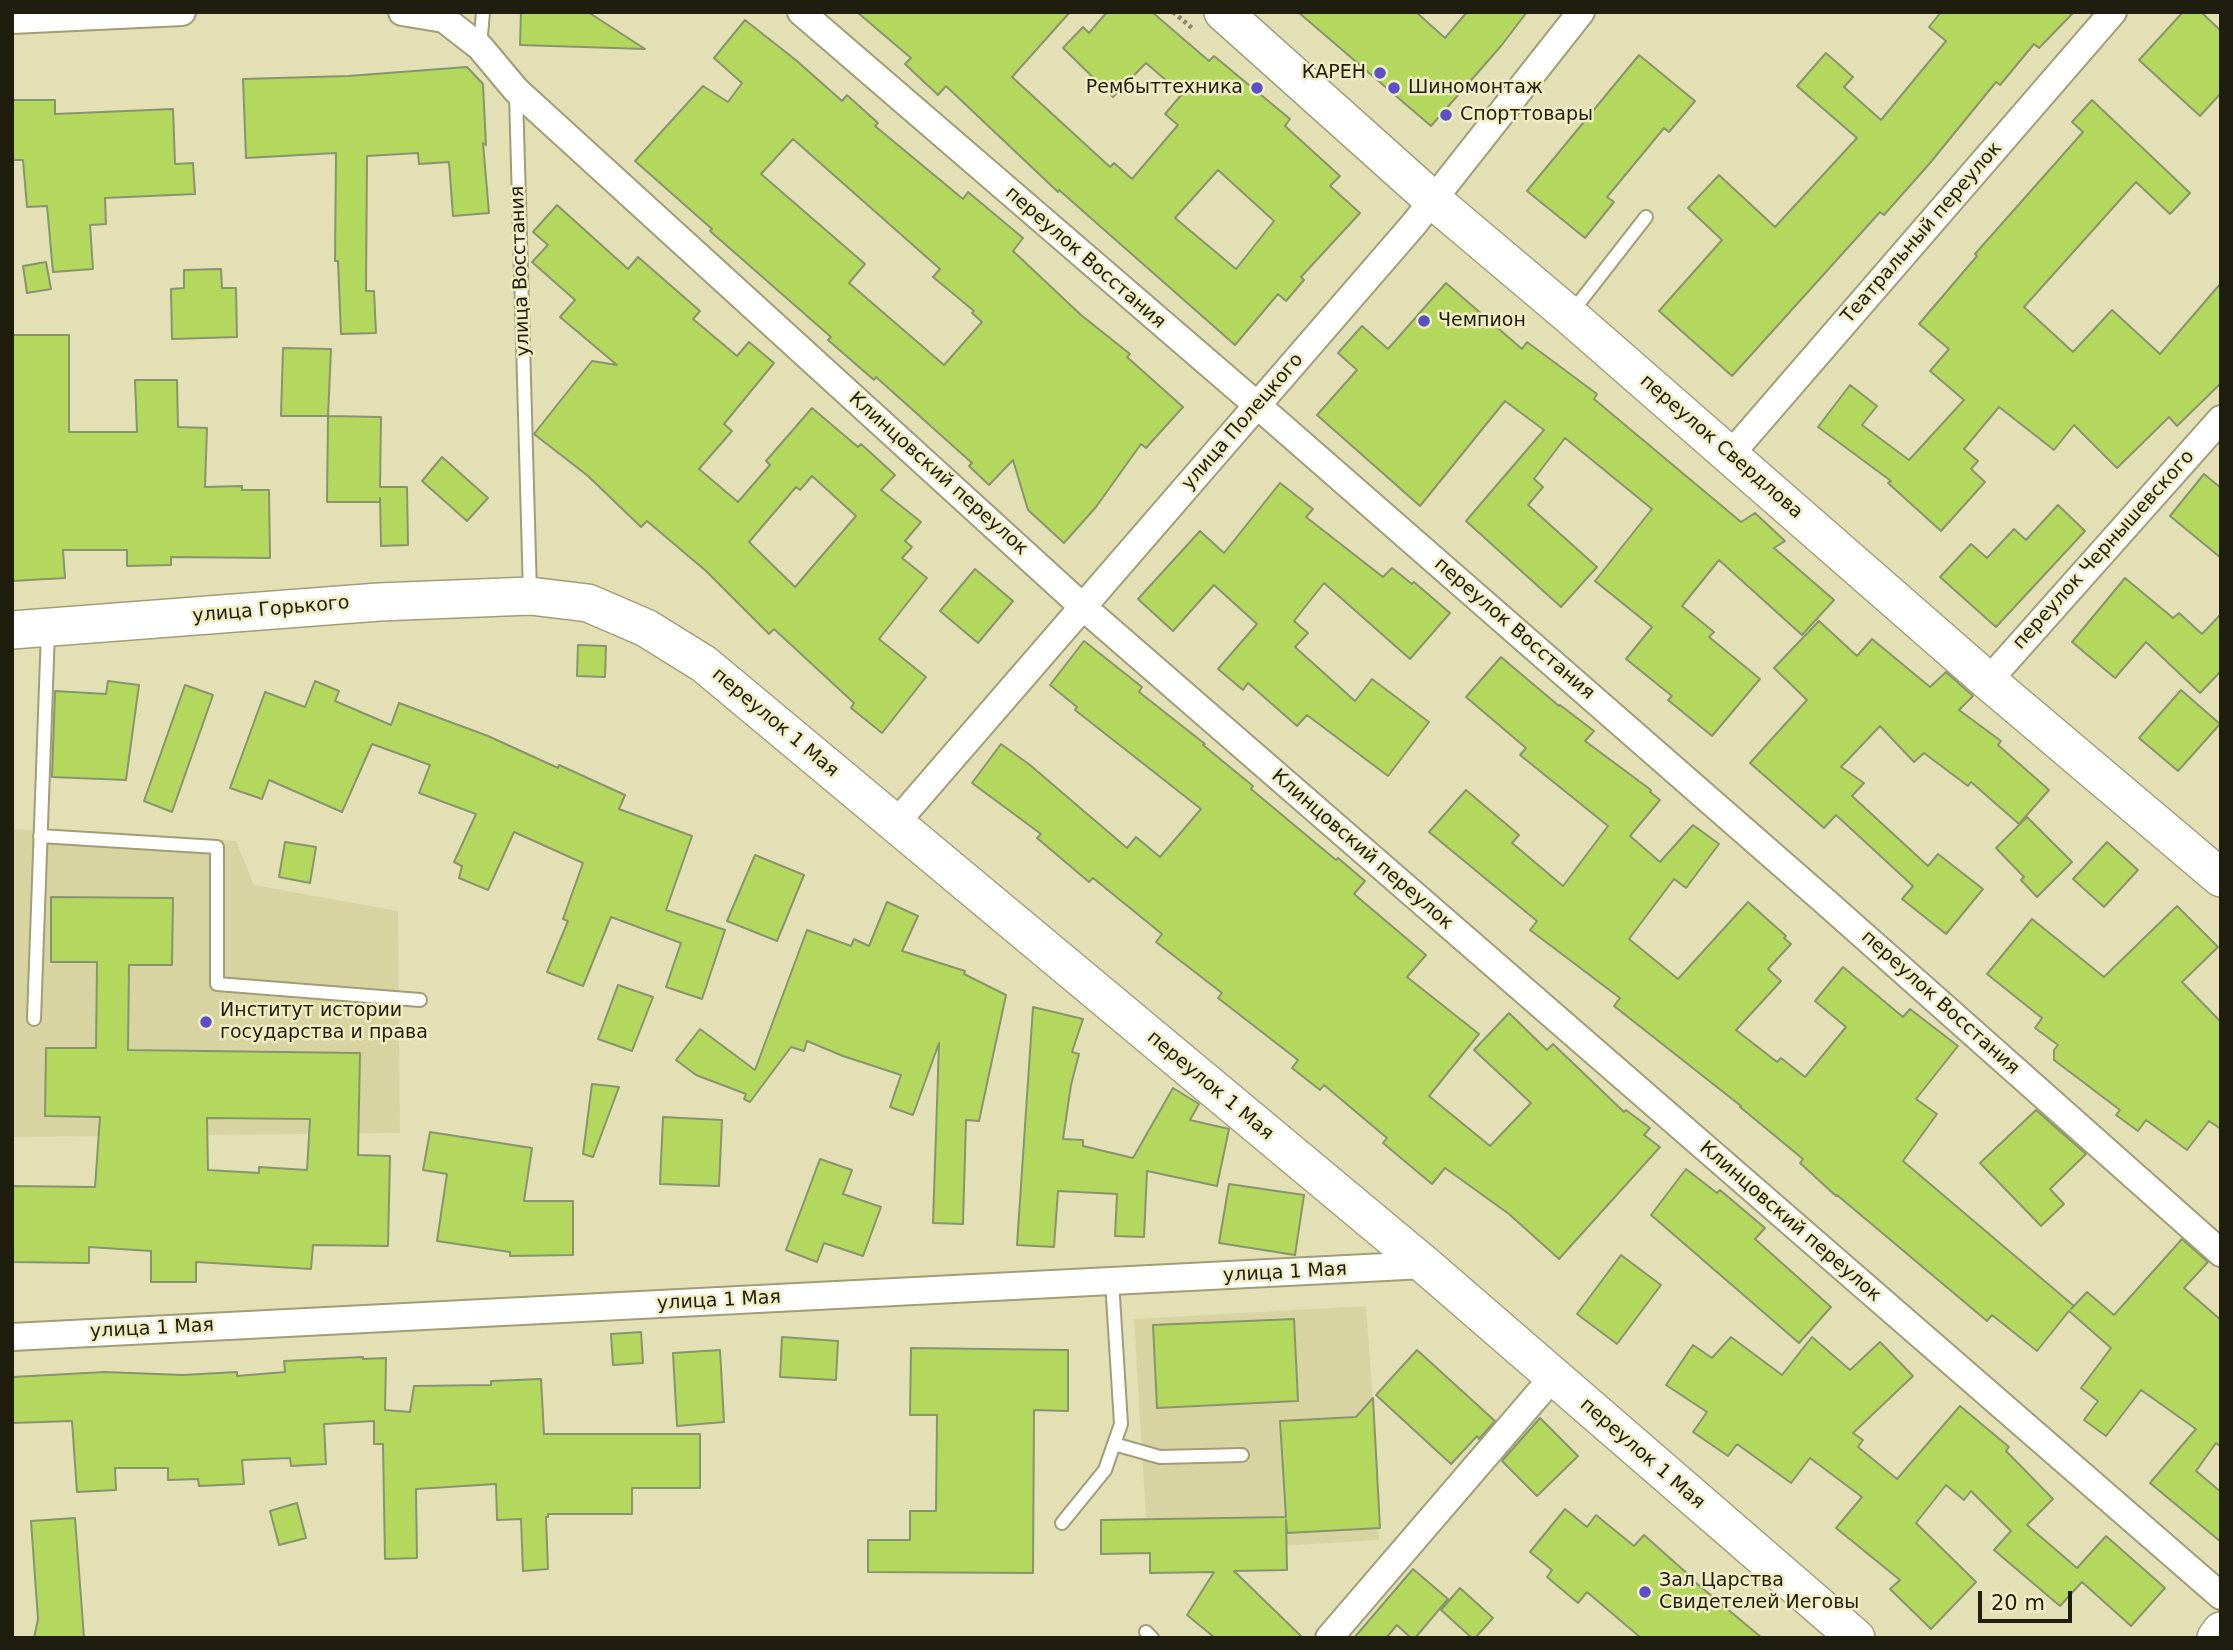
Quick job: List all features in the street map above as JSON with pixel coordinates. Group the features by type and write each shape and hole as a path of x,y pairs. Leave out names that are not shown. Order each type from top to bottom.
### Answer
{"street":[{"path":"12,20 182,12"},
{"path":"402,12 444,19 480,47 516,90"},
{"name":"переулок Восстания","path":"801,12 1257,405 1818,895 2221,1253"},
{"name":"переулок Свердлова","path":"1223,12 1434,201 1569,314 1988,681 2221,878"},
{"name":"улица Полецкого","path":"895,824 1434,201 1581,12"},
{"name":"Театральный переулок","path":"1730,455 2113,12"},
{"name":"Клинцовский переулок","path":"516,90 1083,607 2221,1597"},
{"name":"переулок Чернышевского","path":"1988,681 2221,419"},
{"name":"улица Горького","path":"12,630 379,601 530,596"},
{"name":"переулок 1 Мая","path":"530,596 588,603 646,628 704,664 1425,1265 1856,1638"},
{"name":"улица 1 Мая","path":"12,1337 1425,1265"},
{"path":"1329,1638 1553,1377"},
{"path":"2216,1638 2221,1632"}],"lane":[{"path":"480,47 483,12"},
{"name":"улица Восстания","path":"516,90 530,596"},
{"path":"1569,314 1646,217"},
{"path":"34,1019 48,627"},
{"path":"40,836 217,847 217,984 420,1000"},
{"path":"1062,1523 1105,1470 1121,1423 1112,1281"},
{"path":"1114,1444 1160,1457 1242,1455"}],"shaded area":[{"name":"Институт истории государства и права","path":"12,829 236,841 254,885 398,911 400,1133 12,1137"},
{"path":"1366,1306 1379,1540 1148,1554 1134,1319"}],"building":[{"path":"521,12 588,12 645,49 520,45"},
{"path":"857,12 1070,12 1012,77 1110,167 1114,163 1132,179 1178,125 1165,114 1182,94 1146,63 1113,97 1063,48 1083,27 1089,33 1107,12 1152,12 1209,61 1214,56 1290,119 1285,126 1340,176 1330,186 1360,213 1301,277 1304,280 1286,301 1278,294 1235,345 1059,190 1058,192 946,86 938,95 905,64 911,58","holes":["1218,170 1274,221 1236,269 1175,218"]},
{"path":"1298,12 1416,12 1445,38 1467,12 1527,12 1431,126"},
{"path":"1941,12 2074,12 2039,48 2034,44 2000,85 1996,82 1884,215 1880,212 1732,376 1659,311 1722,240 1688,208 1719,175 1775,227 1857,138 1797,86 1826,53 1853,77 1844,87 1881,120 1946,41 1929,27"},
{"path":"2183,12 2201,12 2221,31 2221,93 2200,116 2139,60"},
{"path":"745,20 842,101 847,95 878,123 875,126 963,199 968,192 1023,238 1013,251 1081,315 1130,354 1127,357 1183,407 1146,448 1141,444 1096,507 1064,543 1028,510 1013,460 989,485 969,466 972,463 876,377 874,380 828,340 831,337 635,161 703,86 728,102 742,83 714,58","holes":["793,139 940,269 933,277 974,311 972,313 982,322 944,365 849,283 865,264 761,174"]},
{"path":"1639,55 1695,101 1669,132 1664,128 1607,197 1614,202 1585,238 1527,191"},
{"path":"467,67 483,84 486,145 483,143 489,213 453,216 449,162 419,164 418,153 367,156 366,291 374,291 376,333 341,334 338,261 335,261 336,153 246,158 243,79 348,76"},
{"path":"12,100 55,100 55,114 173,109 175,164 193,163 195,194 105,198 106,224 90,225 93,269 53,272 47,206 27,207 23,160 12,160"},
{"path":"2092,100 2190,193 2170,214 2136,182 2024,307 2073,352 2112,310 2160,354 2221,283 2221,383 2177,426 2169,417 2117,468 2074,425 2054,450 1999,407 1964,449 1978,461 1971,469 1985,482 1941,531 1888,483 1891,481 1818,427 1850,385 1877,406 1862,425 1909,460 1964,400 1930,371 1949,349 1919,324 1977,256 1975,254 2083,132 2072,122"},
{"path":"557,205 628,269 638,257 700,311 693,319 737,356 749,342 774,363 724,424 732,431 699,469 738,502 770,465 766,461 812,408 858,447 861,444 895,475 881,490 921,522 905,541 912,547 902,558 927,578 879,639 926,677 882,733 851,708 854,703 774,629 769,634 706,571 647,521 641,527 588,476 534,434 592,361 617,365 560,317 575,300 532,262 548,245 533,232","holes":["812,476 856,516 795,587 749,542 796,487 800,490"]},
{"path":"46,262 51,289 27,293 23,266"},
{"path":"221,269 222,288 236,288 237,337 172,339 171,289 184,288 184,270"},
{"path":"1446,283 1522,349 1527,342 1597,394 1594,399 1741,522 1755,513 1785,541 1774,548 1834,600 1802,635 1719,560 1682,606 1714,632 1709,637 1760,679 1712,736 1668,700 1672,696 1626,659 1652,627 1595,581 1652,509 1565,438 1534,479 1543,487 1528,505 1597,567 1561,607 1466,521 1544,430 1505,401 1420,506 1317,415 1357,370 1338,353 1362,326 1388,349"},
{"path":"12,335 69,335 69,432 137,432 135,380 177,380 178,427 207,428 205,487 242,486 242,490 269,490 270,558 171,557 171,565 127,566 127,550 63,550 65,578 12,581"},
{"path":"283,348 331,349 328,416 281,416"},
{"path":"328,416 381,417 380,487 407,487 408,545 381,546 380,498 380,502 327,502"},
{"path":"442,457 488,498 467,521 422,481"},
{"path":"2204,474 2221,488 2221,558 2170,516"},
{"path":"1280,483 1313,509 1306,517 1383,577 1392,568 1412,584 1414,582 1450,613 1410,659 1324,583 1294,621 1308,633 1295,647 1355,701 1372,679 1429,722 1388,776 1307,715 1297,726 1248,683 1243,690 1218,669 1257,624 1214,585 1173,631 1138,599 1200,531 1224,553"},
{"path":"2058,505 2085,531 1996,627 1940,577 1971,544 1987,558 2014,529 2026,540"},
{"path":"975,569 1013,601 978,643 940,611"},
{"path":"2125,578 2173,618 2179,613 2202,634 2221,614 2221,671 2200,693 2146,642 2115,678 2072,642"},
{"path":"1819,621 1857,656 1872,639 1930,687 1946,672 1973,696 1959,710 2001,741 1998,745 2049,790 2019,824 1971,782 1968,786 1924,753 1914,762 1880,726 1841,767 1864,783 1852,796 1928,866 1938,854 1983,889 1946,934 1902,899 1913,886 1836,815 1824,828 1750,763 1807,700 1774,668"},
{"path":"1084,641 1142,687 1139,692 1205,744 1203,745 1253,786 1251,789 1365,881 1354,894 1426,955 1407,977 1479,1034 1429,1096 1490,1146 1531,1103 1474,1050 1509,1013 1547,1050 1553,1044 1624,1112 1626,1110 1650,1128 1644,1135 1660,1147 1559,1259 1509,1214 1445,1168 1432,1184 1383,1143 1387,1138 1324,1085 1320,1090 1292,1068 1298,1060 1218,998 1222,993 1156,942 1162,934 1093,878 1089,882 1037,838 1041,834 972,783 1001,744 1030,765 1127,848 1136,837 1160,857 1201,809 1075,710 1077,707 1050,685"},
{"path":"578,645 606,646 605,677 577,676"},
{"path":"1501,657 1559,706 1594,731 1585,741 1651,790 1660,800 1630,836 1660,862 1693,825 1719,844 1686,888 1674,879 1629,939 1678,979 1748,902 1786,936 1784,938 1791,944 1768,969 1781,981 1736,1030 1777,1062 1781,1058 1805,1077 1846,1027 1815,1001 1843,967 1903,1017 1910,1009 1958,1046 1916,1099 1937,1114 1903,1161 2074,1306 2087,1292 2114,1315 2182,1239 2208,1262 2184,1288 2221,1320 2221,1447 2216,1443 2196,1471 2221,1492 2221,1542 2150,1483 2196,1429 2141,1390 2106,1436 2084,1420 2098,1401 2081,1388 2111,1348 2069,1311 2037,1351 1992,1315 1987,1321 1836,1196 1800,1163 1803,1159 1741,1106 1614,1006 1620,998 1530,930 1537,921 1429,832 1466,790 1519,835 1512,843 1563,886 1608,826 1520,755 1526,748 1466,697"},
{"path":"108,681 139,685 126,780 52,777 55,691 106,694"},
{"path":"315,681 339,691 335,701 391,725 399,703 488,736 558,768 559,765 625,795 619,809 692,836 666,910 725,930 702,999 666,987 681,943 611,917 583,986 547,972 568,921 563,919 583,863 514,832 488,890 459,878 462,866 454,862 476,814 419,793 430,765 372,744 342,812 269,780 262,799 230,788 265,692 305,707"},
{"path":"185,685 213,695 172,812 144,801"},
{"path":"2181,690 2220,724 2178,771 2139,738"},
{"path":"2027,817 2072,862 2037,897 2021,880 2024,877 1996,848"},
{"path":"285,842 316,847 310,883 279,877"},
{"path":"2107,842 2138,870 2104,907 2073,879"},
{"path":"755,855 804,875 777,941 727,921"},
{"path":"51,897 173,898 172,965 129,965 128,1050 360,1053 358,1155 390,1156 388,1246 313,1245 311,1269 196,1262 196,1282 151,1282 151,1251 89,1247 89,1263 12,1262 12,1186 95,1187 100,1117 45,1116 46,1048 96,1048 97,962 51,962","holes":["207,1118 310,1119 307,1170 259,1167 259,1173 208,1170"]},
{"path":"887,902 918,916 902,951 965,971 964,974 1006,995 979,1121 966,1120 963,1224 933,1223 939,1043 913,1115 890,1107 901,1075 807,1041 804,1051 791,1047 750,1102 744,1099 746,1094 696,1075 676,1060 700,1029 755,1070 807,930 851,946 854,939 869,946"},
{"path":"2177,906 2218,947 2182,982 2221,1022 2221,1129 2209,1121 2187,1150 2146,1120 2138,1131 2116,1115 2120,1110 2054,1060 2054,1050 2058,1045 2035,1028 2042,1018 1987,974 2032,919 2104,977"},
{"path":"618,985 653,997 632,1051 598,1039"},
{"path":"1033,1007 1083,1019 1072,1052 1079,1054 1071,1085 1063,1139 1083,1140 1083,1146 1133,1158 1173,1088 1199,1104 1190,1120 1229,1129 1217,1186 1147,1171 1144,1237 1115,1236 1117,1194 1058,1191 1054,1247 1017,1245"},
{"path":"592,1084 619,1087 593,1157 583,1154"},
{"path":"2036,1110 2086,1154 2050,1189 2064,1204 2041,1226 1980,1163"},
{"path":"663,1117 722,1120 719,1186 660,1184"},
{"path":"430,1132 532,1148 524,1201 573,1201 573,1255 510,1256 510,1252 437,1241 447,1174 423,1170"},
{"path":"820,1159 852,1170 843,1194 881,1207 863,1256 824,1243 817,1262 786,1250"},
{"path":"1686,1169 1717,1193 1720,1190 1765,1228 1755,1239 1831,1307 1799,1343 1651,1215"},
{"path":"1229,1184 1304,1195 1295,1255 1219,1243"},
{"path":"1621,1255 1661,1285 1617,1344 1577,1314"},
{"path":"1294,1319 1298,1401 1157,1408 1153,1325"},
{"path":"641,1332 643,1363 613,1365 611,1334"},
{"path":"782,1337 838,1341 836,1380 780,1377"},
{"path":"1731,1337 1782,1375 1812,1337 1850,1370 1880,1342 1913,1376 1853,1433 1863,1440 1858,1447 1897,1479 1960,1406 2009,1447 2006,1451 2053,1499 2027,1525 2077,1568 2106,1536 2165,1588 2131,1626 2082,1582 2060,1606 1994,1550 2011,1531 1971,1491 1964,1500 1946,1485 1916,1523 1976,1582 1931,1629 1890,1589 1900,1580 1836,1528 1862,1497 1810,1458 1791,1483 1737,1444 1728,1456 1693,1432 1707,1412 1666,1385 1693,1345 1712,1358"},
{"path":"911,1348 1068,1350 1068,1411 1034,1410 1033,1573 868,1572 868,1540 910,1540 910,1511 936,1511 937,1415 910,1415"},
{"path":"720,1350 724,1422 677,1426 673,1353"},
{"path":"1417,1350 1495,1421 1451,1464 1376,1395"},
{"path":"386,1358 385,1410 410,1412 414,1386 491,1385 491,1381 541,1379 544,1434 700,1434 700,1488 632,1488 632,1514 548,1514 548,1569 523,1571 521,1519 497,1520 496,1484 416,1489 417,1558 385,1559 383,1444 374,1444 374,1421 324,1424 326,1464 291,1466 290,1458 242,1460 244,1484 199,1486 198,1479 168,1480 168,1468 115,1468 116,1490 77,1492 72,1421 12,1423 12,1377 105,1372 183,1375 237,1372 237,1376 285,1372 284,1361"},
{"path":"1373,1398 1380,1528 1287,1533 1286,1520 1287,1570 1234,1571 1303,1638 1215,1638 1187,1615 1214,1572 1150,1573 1150,1553 1101,1554 1101,1520 1286,1517 1280,1421 1356,1417"},
{"path":"1540,1418 1578,1456 1537,1496 1502,1461"},
{"path":"297,1503 306,1538 279,1545 270,1511"},
{"path":"1565,1509 1587,1527 1596,1515 1634,1546 1644,1535 1762,1638 1641,1638 1587,1592 1578,1603 1547,1577 1552,1570 1530,1552"},
{"path":"75,1518 84,1638 34,1638 38,1619 31,1521"},
{"path":"1413,1569 1448,1599 1415,1638 1411,1638 1397,1625 1386,1638 1354,1638"},
{"path":"1460,1588 1493,1618 1475,1638 1441,1610"}],"place":[{"name":"КАРЕН","path":"1380,73"},
{"name":"Рембыттехника","path":"1257,88"},
{"name":"Шиномонтаж","path":"1394,88"},
{"name":"Спорттовары","path":"1446,115"},
{"name":"Чемпион","path":"1424,321"},
{"name":"Институт истории государства и права","path":"206,1022"},
{"name":"Зал Царства Свидетелей Иеговы","path":"1645,1592"}]}
